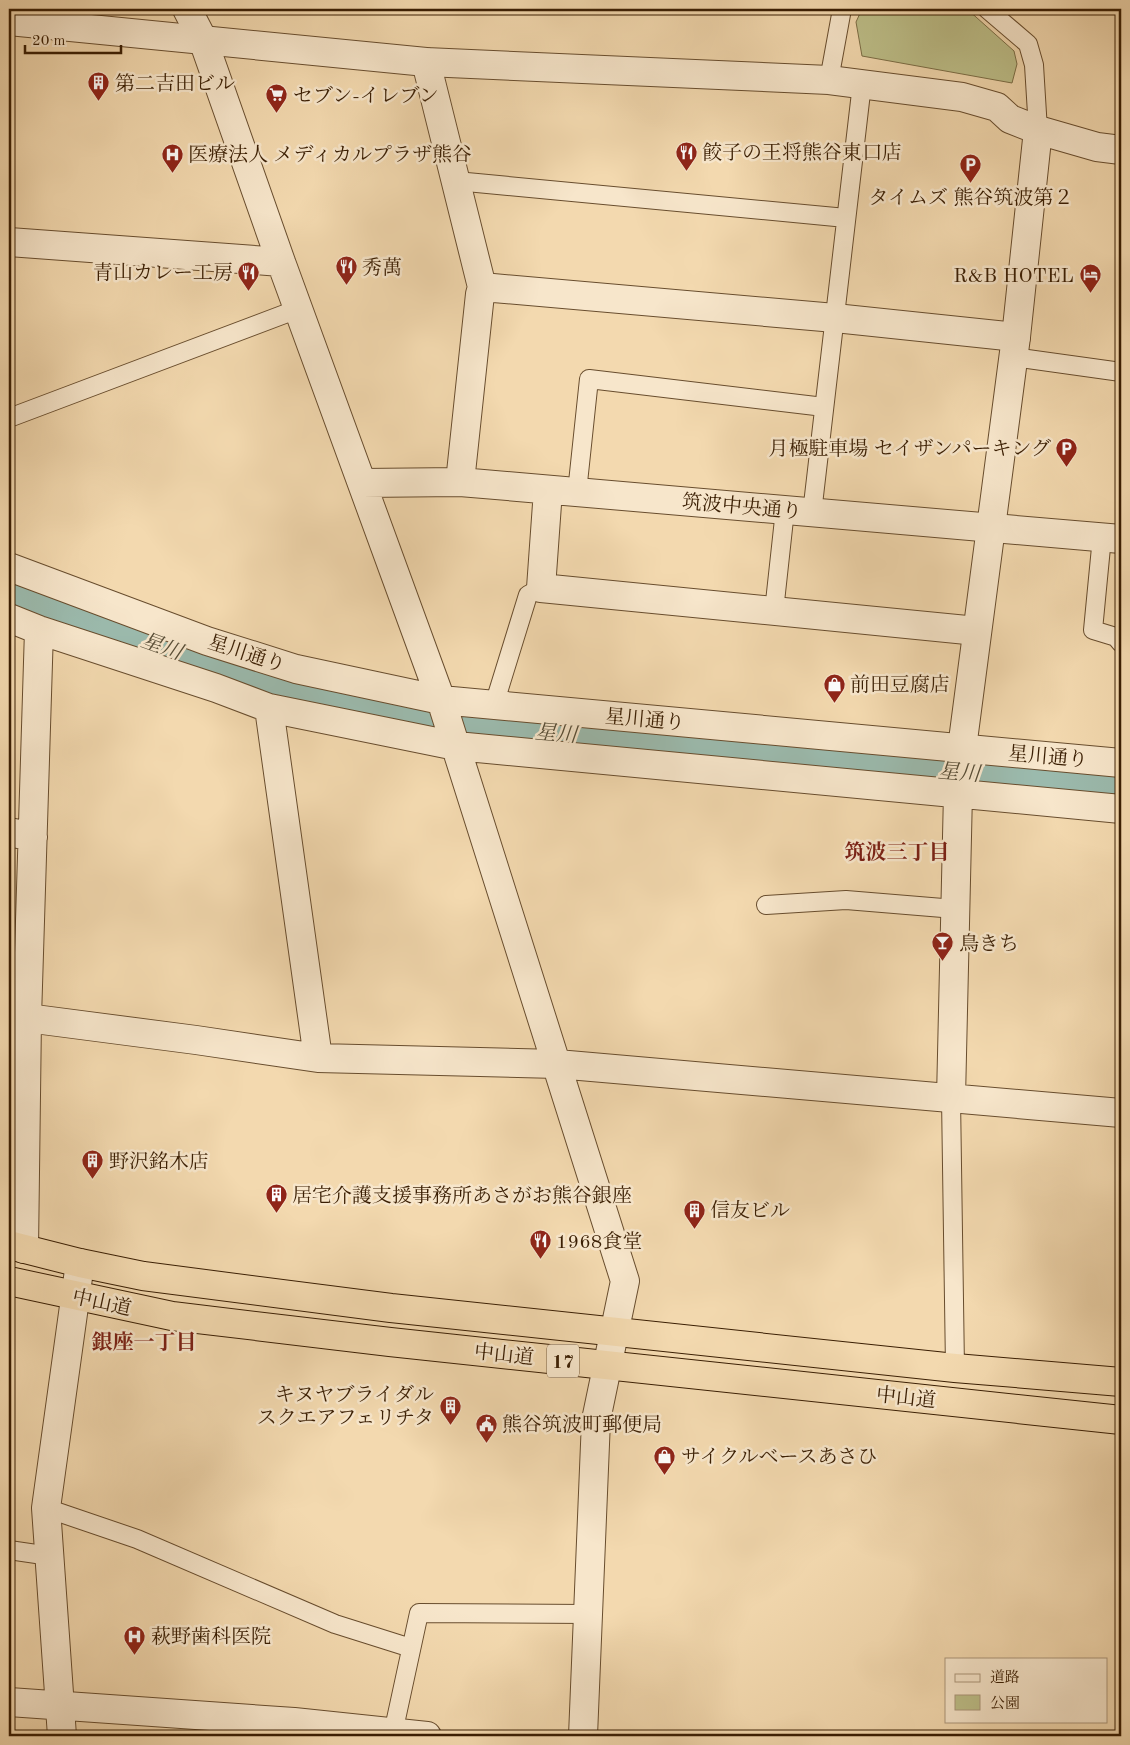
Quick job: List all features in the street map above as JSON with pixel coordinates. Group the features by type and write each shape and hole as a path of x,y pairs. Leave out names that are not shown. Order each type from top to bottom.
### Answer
{"highway":[{"name":"中山道","path":"16,1247 143,1276 391,1308 955,1368 1121,1382"},
{"name":"中山道","path":"9,1281 172,1316 607,1366 1121,1420"}],"street":[{"path":"187,9 204,40 281,262 441,700 625,1281 596,1420 583,1736"},
{"path":"9,21 426,62 829,80 962,97 997,107 1010,119 1038,130 1097,146 1121,150"},
{"path":"426,62 482,287 460,482"},
{"path":"951,1098 958,794 962,748 1015,347 1038,130"},
{"path":"9,242 281,262"},
{"path":"482,287 835,318 1015,347"},
{"name":"筑波中央通り","path":"362,483 460,482 1112,538"},
{"path":"548,490 541,588 976,631"},
{"name":"星川通り","path":"9,567 207,641 296,669 441,700 1121,763"},
{"path":"9,618 39,630 216,688 270,708 456,746 1121,809"},
{"path":"16,1247 21,834 39,630"},
{"path":"270,708 318,1058"},
{"path":"18,1014 318,1058 557,1064 1121,1113"},
{"path":"62,1736 58,1706 46,1508 80,1263"},
{"path":"9,1702 151,1711 293,1729 427,1736"}],"lane":[{"path":"829,80 842,9"},
{"path":"987,9 1028,44 1034,65 1038,130"},
{"path":"812,512 862,84"},
{"path":"456,181 846,218"},
{"path":"9,418 298,309"},
{"path":"1015,347 1121,372"},
{"path":"576,492 589,379 824,407"},
{"path":"774,611 785,510"},
{"path":"1112,538 1093,630 1116,637 1121,642"},
{"path":"494,705 528,595 541,588"},
{"path":"766,905 846,900 955,909"},
{"path":"951,1098 955,1368"},
{"path":"46,1508 137,1540 335,1624 412,1648"},
{"path":"9,1550 50,1556"},
{"path":"392,1733 420,1613 588,1614"}],"green space":[{"path":"862,9 967,9 1014,51 1017,64 1012,83 862,56 856,22"}],"waterway":[{"name":"星川","path":"9,589 233,672 455,724 1121,787"}],"place":[{"name":"第二吉田ビル","path":"99,102"},
{"name":"セブン-イレブン","path":"277,114"},
{"name":"餃子の王将熊谷東口店","path":"686,171"},
{"name":"医療法人 メディカルプラザ熊谷","path":"172,173"},
{"name":"タイムズ 熊谷筑波第２","path":"971,184"},
{"name":"秀萬","path":"346,286"},
{"name":"青山カレー工房","path":"249,291"},
{"name":"R&B HOTEL","path":"1090,294"},
{"name":"月極駐車場 セイザンパーキング","path":"1067,467"},
{"name":"前田豆腐店","path":"834,703"},
{"name":"鳥きち","path":"943,962"},
{"name":"野沢銘木店","path":"93,1180"},
{"name":"居宅介護支援事務所あさがお熊谷銀座","path":"276,1214"},
{"name":"信友ビル","path":"694,1229"},
{"name":"1968食堂","path":"540,1260"},
{"name":"キヌヤブライダル スクエアフェリチタ","path":"450,1425"},
{"name":"熊谷筑波町郵便局","path":"486,1443"},
{"name":"サイクルベースあさひ","path":"665,1475"},
{"name":"萩野歯科医院","path":"135,1655"}],"district":[{"name":"筑波三丁目","path":"897,852"},
{"name":"銀座一丁目","path":"144,1342"}]}
